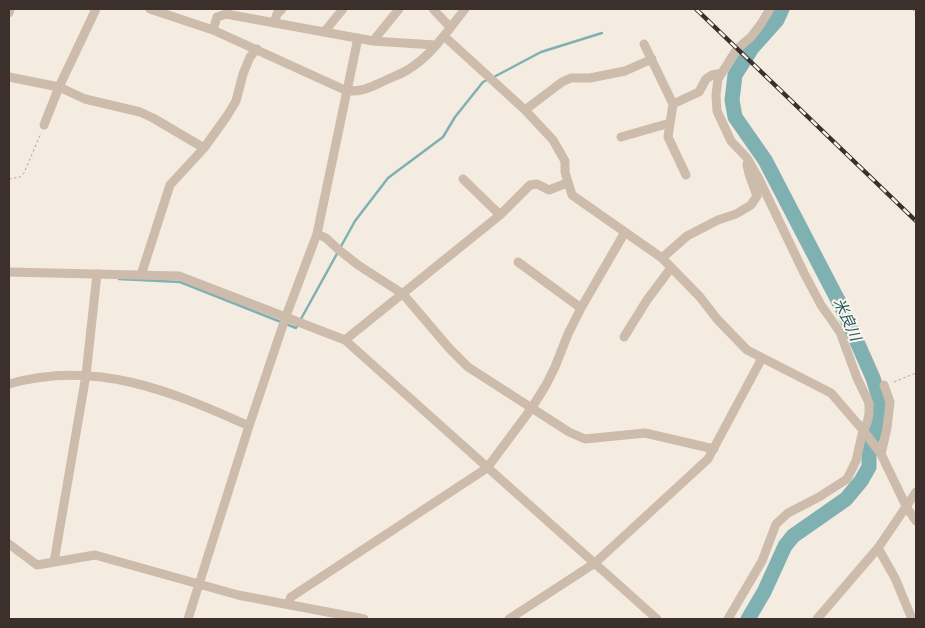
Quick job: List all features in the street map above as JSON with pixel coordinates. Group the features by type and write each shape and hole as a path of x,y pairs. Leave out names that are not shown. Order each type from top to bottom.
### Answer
{"street":[{"path":"9,13 10,9"},
{"path":"44,125 59,87 96,9"},
{"path":"150,9 213,30 347,91 369,88 409,70 426,57 465,9"},
{"path":"274,23 277,14 282,9"},
{"path":"324,32 343,9"},
{"path":"373,41 400,9"},
{"path":"432,9 450,27"},
{"path":"728,619 762,561 776,524 788,513 819,497 847,479 856,460 863,430 868,423 869,403 857,378 840,332 821,305 794,255 770,200 747,158 731,141 717,111 718,79 737,49 752,37 770,9"},
{"path":"213,30 216,17 226,14 373,41 435,45"},
{"path":"444,36 525,110 553,140 565,161 565,172 572,195 662,258 747,350 831,393 863,430 880,454 907,508 916,521"},
{"path":"188,619 249,426 286,316 317,234 358,38"},
{"path":"644,44 673,104 668,137 686,175"},
{"path":"141,275 170,185 204,148 236,102 242,74 250,57 257,49"},
{"path":"525,110 562,82 571,78 590,78 625,71 652,59"},
{"path":"673,104 699,92 706,79 712,75 722,73"},
{"path":"9,78 59,87 85,98 140,112 204,148"},
{"path":"620,137 670,123"},
{"path":"662,258 687,236 718,220 736,214 751,205 757,196 749,174 747,158"},
{"path":"463,179 500,215"},
{"path":"344,340 500,215 530,185 537,184 549,190 568,183"},
{"path":"288,604 291,596 487,468 531,409 555,367 581,308 625,232"},
{"path":"317,234 326,238 358,265 402,294 468,367 569,432 585,439 645,432 714,450"},
{"path":"518,262 581,308"},
{"path":"624,337 647,300 671,268"},
{"path":"9,272 179,276 344,340 657,619"},
{"path":"54,562 86,375 97,274"},
{"path":"509,619 595,564 708,459 762,358"},
{"path":"9,384 33,377 86,375 134,382 174,394 249,426"},
{"path":"880,454 890,408 890,402 884,385"},
{"path":"817,619 878,548 907,508 916,492"},
{"path":"9,544 37,566 95,555 238,594 364,619"},
{"path":"878,548 895,578 912,619"}],"path":[{"path":"913,9 916,16"},
{"path":"9,179 20,177 24,172 44,125"},
{"path":"821,305 844,296 884,385 916,373"}],"waterway":[{"name":"米良川","path":"748,619 764,592 785,546 793,536 846,499 861,481 869,467 869,445 877,429 881,404 873,378 842,308 765,160 735,117 732,100 735,75 752,48 777,20 782,9"},
{"path":"492,78 541,52 602,33"},
{"path":"286,324 296,328 355,221 388,178 443,137 455,117 483,82 487,80"},
{"path":"119,279 180,282 281,322"}],"railway":[{"path":"696,9 916,221"}]}
